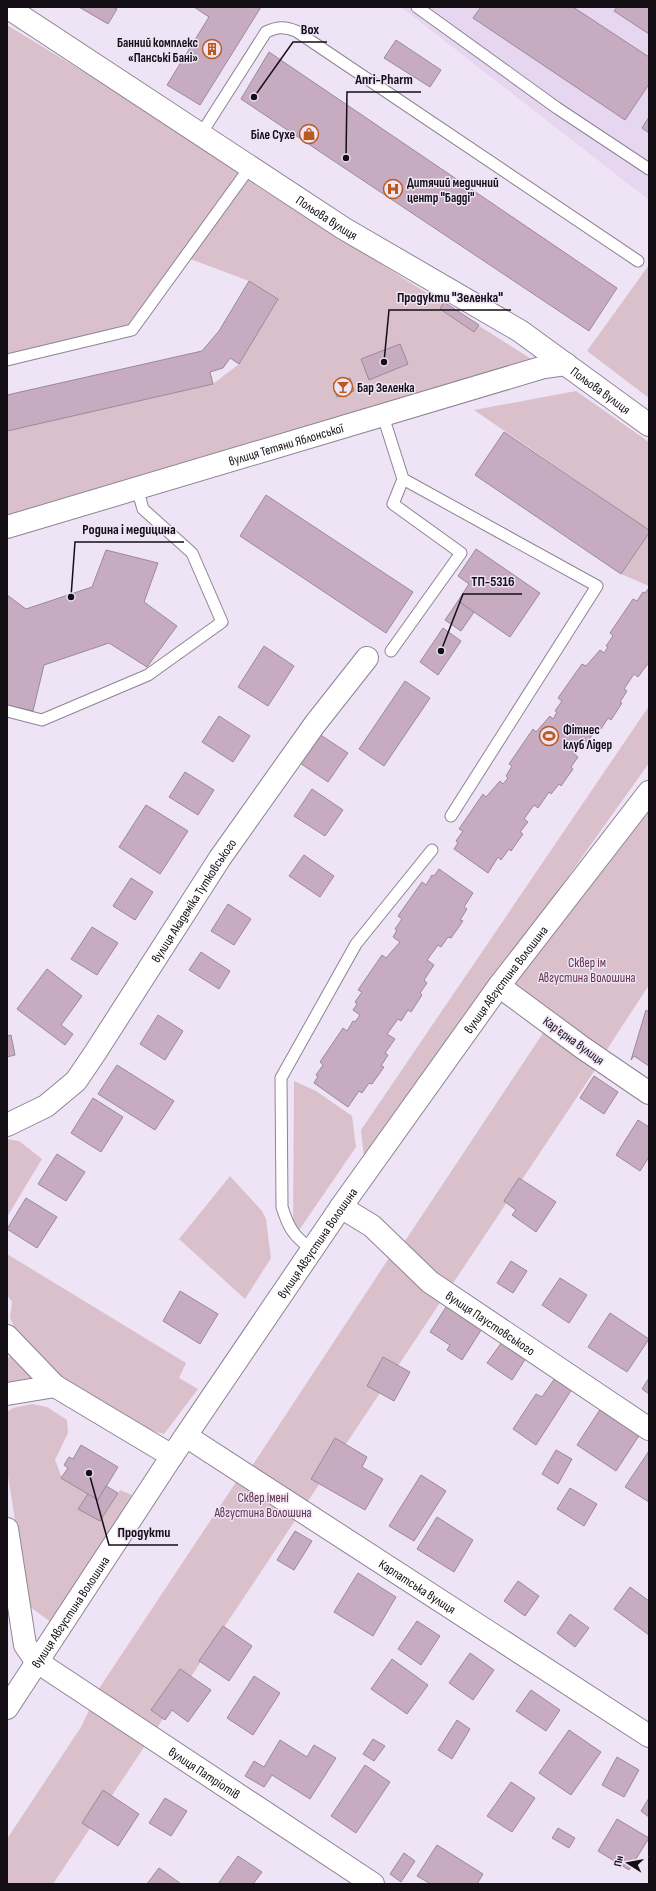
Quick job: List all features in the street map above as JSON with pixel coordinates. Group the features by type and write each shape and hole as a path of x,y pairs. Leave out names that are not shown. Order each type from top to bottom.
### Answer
{"street":[{"name":"Польова вулиця","path":"8,7 343,228 520,331 649,425"},
{"name":"вулиця Тетяни Яблонської","path":"7,527 544,367 566,364"},
{"name":"вулиця Академіка Тутковського","path":"7,1125 46,1106 76,1081 95,1054 220,858 315,724 366,658"},
{"name":"вулиця Августина Волошина","path":"7,1708 36,1661 172,1456 341,1207 499,986 649,792"},
{"name":"Карʼєрна вулиця","path":"499,986 583,1048 649,1093"},
{"name":"вулиця Паустовського","path":"341,1207 372,1226 430,1282 649,1430"},
{"path":"7,1336 55,1386 172,1456"},
{"path":"7,1394 55,1386"},
{"name":"Карпатська вулиця","path":"186,1436 649,1736"},
{"path":"7,1529 25,1645 36,1661"},
{"name":"вулиця Патріотів","path":"36,1661 373,1884"}],"lane":[{"path":"417,7 557,108 649,169"},
{"path":"201,134 266,32 275,28 286,27 296,30 638,261"},
{"path":"7,360 132,330 250,167"},
{"path":"383,416 403,479 393,504 461,553 391,651"},
{"path":"403,479 598,586 451,816"},
{"path":"7,711 42,720 148,675 222,622 192,553 142,509 137,488"},
{"path":"312,1250 288,1227 282,1207 281,1078 356,944 432,850"}],"shaded area":[{"path":"401,7 649,7 649,200"}],"green space":[{"path":"7,25 159,118 243,177 544,367 7,529 7,431 213,384 239,364 278,299 249,281 185,257 132,330 7,360"},
{"path":"649,265 649,398 587,351"},
{"path":"576,391 649,442 649,530 474,410"},
{"path":"649,533 649,586 621,574"},
{"path":"649,706 649,763 369,1156 364,1158 361,1130"},
{"name":"Сквер ім Августина Волошина","path":"649,792 649,985 600,1060 499,986"},
{"name":"Сквер імені Августина Волошина","path":"545,1030 599,1064 53,1884 7,1884 7,1839 81,1727 100,1687 238,1479 252,1466 389,1258 407,1238"},
{"path":"294,1081 316,1091 352,1116 356,1147 293,1239"},
{"path":"7,1139 19,1141 42,1159 7,1217"},
{"path":"230,1176 262,1211 266,1219 271,1258 245,1299 179,1239"},
{"path":"7,1254 186,1363 179,1378 198,1389 164,1434 134,1426 49,1373 23,1344 10,1318 12,1302 7,1295"},
{"path":"12,1355 36,1374 32,1383 21,1388 7,1383 7,1359"},
{"path":"32,1404 47,1407 67,1420 68,1433 55,1460 62,1478 88,1494 79,1509 100,1521 120,1490 132,1495 52,1623 29,1606 7,1470 7,1412 13,1408"}],"building":[{"path":"79,7 113,7 117,9 108,24"},
{"name":"Банний комплекс «Панські Бані»","path":"194,7 261,7 200,105 167,85 209,17"},
{"path":"481,7 573,7 649,57 649,84 625,120 473,18"},
{"path":"617,7 649,7 649,34 614,11"},
{"path":"396,40 441,70 430,87 384,58"},
{"path":"269,52 617,288 589,331 241,99"},
{"path":"649,117 649,133 642,128"},
{"path":"249,281 278,299 239,364 230,358 223,368 210,372 213,384 7,431 7,395 202,351 219,331"},
{"path":"444,302 479,325 474,332 440,309"},
{"path":"400,344 408,364 369,380 361,359"},
{"name":"Бар Зеленка","path":"350,378 354,391 337,397 333,383"},
{"path":"504,432 649,530 649,533 621,574 475,475"},
{"path":"266,495 413,592 386,633 240,536"},
{"path":"476,549 540,593 510,637 458,601 469,584 458,576"},
{"path":"106,550 158,563 144,602 177,626 147,667 109,643 44,665 33,711 7,705 7,595 26,609 92,587"},
{"path":"649,588 649,662 638,677 634,674 624,689 627,691 620,702 622,703 611,720 608,718 601,729 598,727 587,742 584,740 574,754 578,757 571,767 573,769 561,786 559,784 551,794 549,792 538,808 534,805 524,819 528,822 520,832 523,834 511,851 509,849 501,860 498,857 488,873 454,849 458,843 456,841 463,831 459,829 483,794 486,797 500,781 503,784 508,778 506,776 512,766 509,764 533,729 536,732 550,716 553,719 557,712 555,711 562,701 558,698 582,664 586,666 600,650 604,653 608,647 606,646 613,636 610,633 633,599 637,601 643,592 645,593"},
{"path":"458,601 474,612 461,631 445,620"},
{"path":"443,628 461,641 438,675 420,662"},
{"path":"264,646 294,666 268,706 238,687"},
{"path":"405,681 430,698 384,766 359,749"},
{"path":"219,716 250,736 233,762 202,742"},
{"path":"319,734 348,753 328,782 300,763"},
{"path":"185,772 214,790 198,815 169,797"},
{"path":"312,789 343,810 325,836 294,816"},
{"path":"146,805 188,831 160,874 119,847"},
{"path":"304,855 334,876 320,897 289,876"},
{"path":"439,869 473,893 464,907 467,909 460,920 463,921 451,938 448,937 441,947 438,945 427,960 434,965 424,980 427,983 420,993 422,995 411,1012 408,1010 401,1021 398,1019 387,1034 395,1039 385,1053 388,1055 381,1066 384,1067 372,1084 369,1083 362,1093 359,1091 348,1107 314,1083 318,1076 316,1075 323,1065 320,1062 343,1028 347,1031 353,1021 355,1022 360,1015 353,1010 357,1004 355,1002 362,992 358,990 382,955 386,958 400,942 393,937 397,930 395,929 402,919 398,916 422,882 426,885 432,875 434,876"},
{"path":"131,878 153,892 135,920 113,906"},
{"path":"228,904 251,919 234,945 211,931"},
{"path":"92,927 118,943 97,975 71,959"},
{"path":"201,952 230,971 219,989 189,970"},
{"path":"47,969 82,996 61,1025 73,1034 65,1045 17,1009"},
{"path":"646,1010 649,1012 649,1066 634,1056 631,1060"},
{"path":"158,1015 183,1031 165,1060 140,1044"},
{"path":"11,1035 15,1055 7,1057 7,1036"},
{"path":"117,1065 174,1101 155,1130 98,1094"},
{"path":"594,1076 618,1092 604,1114 580,1098"},
{"path":"93,1098 123,1117 101,1152 71,1133"},
{"path":"638,1120 649,1127 649,1157 640,1171 616,1155"},
{"path":"57,1154 85,1172 66,1201 38,1184"},
{"path":"519,1178 556,1202 536,1232 512,1215 516,1210 504,1201"},
{"path":"26,1198 57,1217 37,1248 7,1229"},
{"path":"511,1261 527,1271 513,1293 497,1283"},
{"path":"560,1278 587,1295 569,1323 542,1305"},
{"path":"180,1291 218,1314 200,1344 163,1321"},
{"path":"448,1304 483,1327 462,1360 447,1350 450,1345 430,1332"},
{"path":"610,1313 649,1339 627,1372 588,1347"},
{"path":"502,1342 526,1358 512,1380 487,1363"},
{"path":"383,1357 410,1372 394,1401 367,1386"},
{"path":"555,1378 572,1389 536,1445 513,1429 536,1394 542,1397"},
{"path":"649,1378 649,1394 642,1389"},
{"path":"603,1405 642,1431 616,1471 577,1445"},
{"path":"335,1438 367,1457 362,1467 383,1479 365,1510 311,1479"},
{"path":"81,1445 118,1467 98,1500 61,1478 68,1468 64,1465 69,1457 73,1459"},
{"path":"556,1450 572,1459 558,1484 542,1474"},
{"path":"649,1451 649,1502 625,1487"},
{"path":"421,1475 446,1491 414,1541 389,1526"},
{"path":"106,1486 118,1493 100,1521 78,1509 88,1494 98,1500"},
{"path":"570,1488 597,1504 584,1526 557,1509"},
{"path":"437,1517 473,1540 454,1572 417,1549"},
{"path":"295,1531 312,1541 294,1570 277,1560"},
{"path":"358,1573 396,1597 373,1636 334,1612"},
{"path":"518,1581 539,1596 525,1616 504,1601"},
{"path":"630,1587 649,1601 649,1635 614,1609"},
{"path":"570,1614 589,1628 575,1647 557,1633"},
{"path":"417,1621 440,1636 421,1665 398,1649"},
{"path":"223,1626 252,1646 229,1681 199,1661"},
{"path":"470,1653 494,1670 473,1700 449,1683"},
{"path":"392,1659 428,1685 407,1714 371,1689"},
{"path":"180,1669 211,1690 188,1722 172,1710 165,1720 151,1710"},
{"path":"254,1676 280,1693 253,1735 227,1718"},
{"path":"531,1690 560,1710 546,1731 516,1711"},
{"path":"457,1720 470,1729 452,1759 438,1750"},
{"path":"569,1730 601,1752 571,1795 539,1773"},
{"path":"373,1739 385,1746 374,1761 363,1754"},
{"path":"280,1740 307,1757 314,1745 336,1758 310,1799 272,1775 264,1787 245,1776 254,1761 264,1767"},
{"path":"617,1757 639,1770 624,1797 602,1785"},
{"path":"365,1765 390,1782 356,1833 331,1816"},
{"path":"511,1782 535,1798 512,1832 487,1816"},
{"path":"103,1790 139,1814 118,1846 82,1823"},
{"path":"165,1798 187,1811 171,1836 149,1823"},
{"path":"649,1798 649,1817 641,1811"},
{"path":"617,1819 649,1838 629,1870 598,1851"},
{"path":"558,1828 575,1838 569,1848 552,1838"},
{"path":"437,1845 483,1874 477,1884 431,1884 417,1876"},
{"path":"404,1853 415,1861 401,1882 390,1874"},
{"path":"238,1856 262,1872 253,1884 218,1884"},
{"path":"159,1868 181,1884 147,1884"}],"place":[{"name":"Банний комплекс «Панські Бані»","path":"212,49"},
{"name":"Box","path":"254,97"},
{"name":"Біле Сухе","path":"309,134"},
{"name":"Anri-Pharm","path":"346,158"},
{"name":"Дитячий медичний центр \"Бадді\"","path":"393,189"},
{"name":"Продукти \"Зеленка\"","path":"384,362"},
{"name":"Бар Зеленка","path":"343,387"},
{"name":"Родина і медицина","path":"71,597"},
{"name":"ТП-5316","path":"441,651"},
{"name":"Фітнес клуб Лідер","path":"549,736"},
{"name":"Продукти","path":"89,1473"}]}
